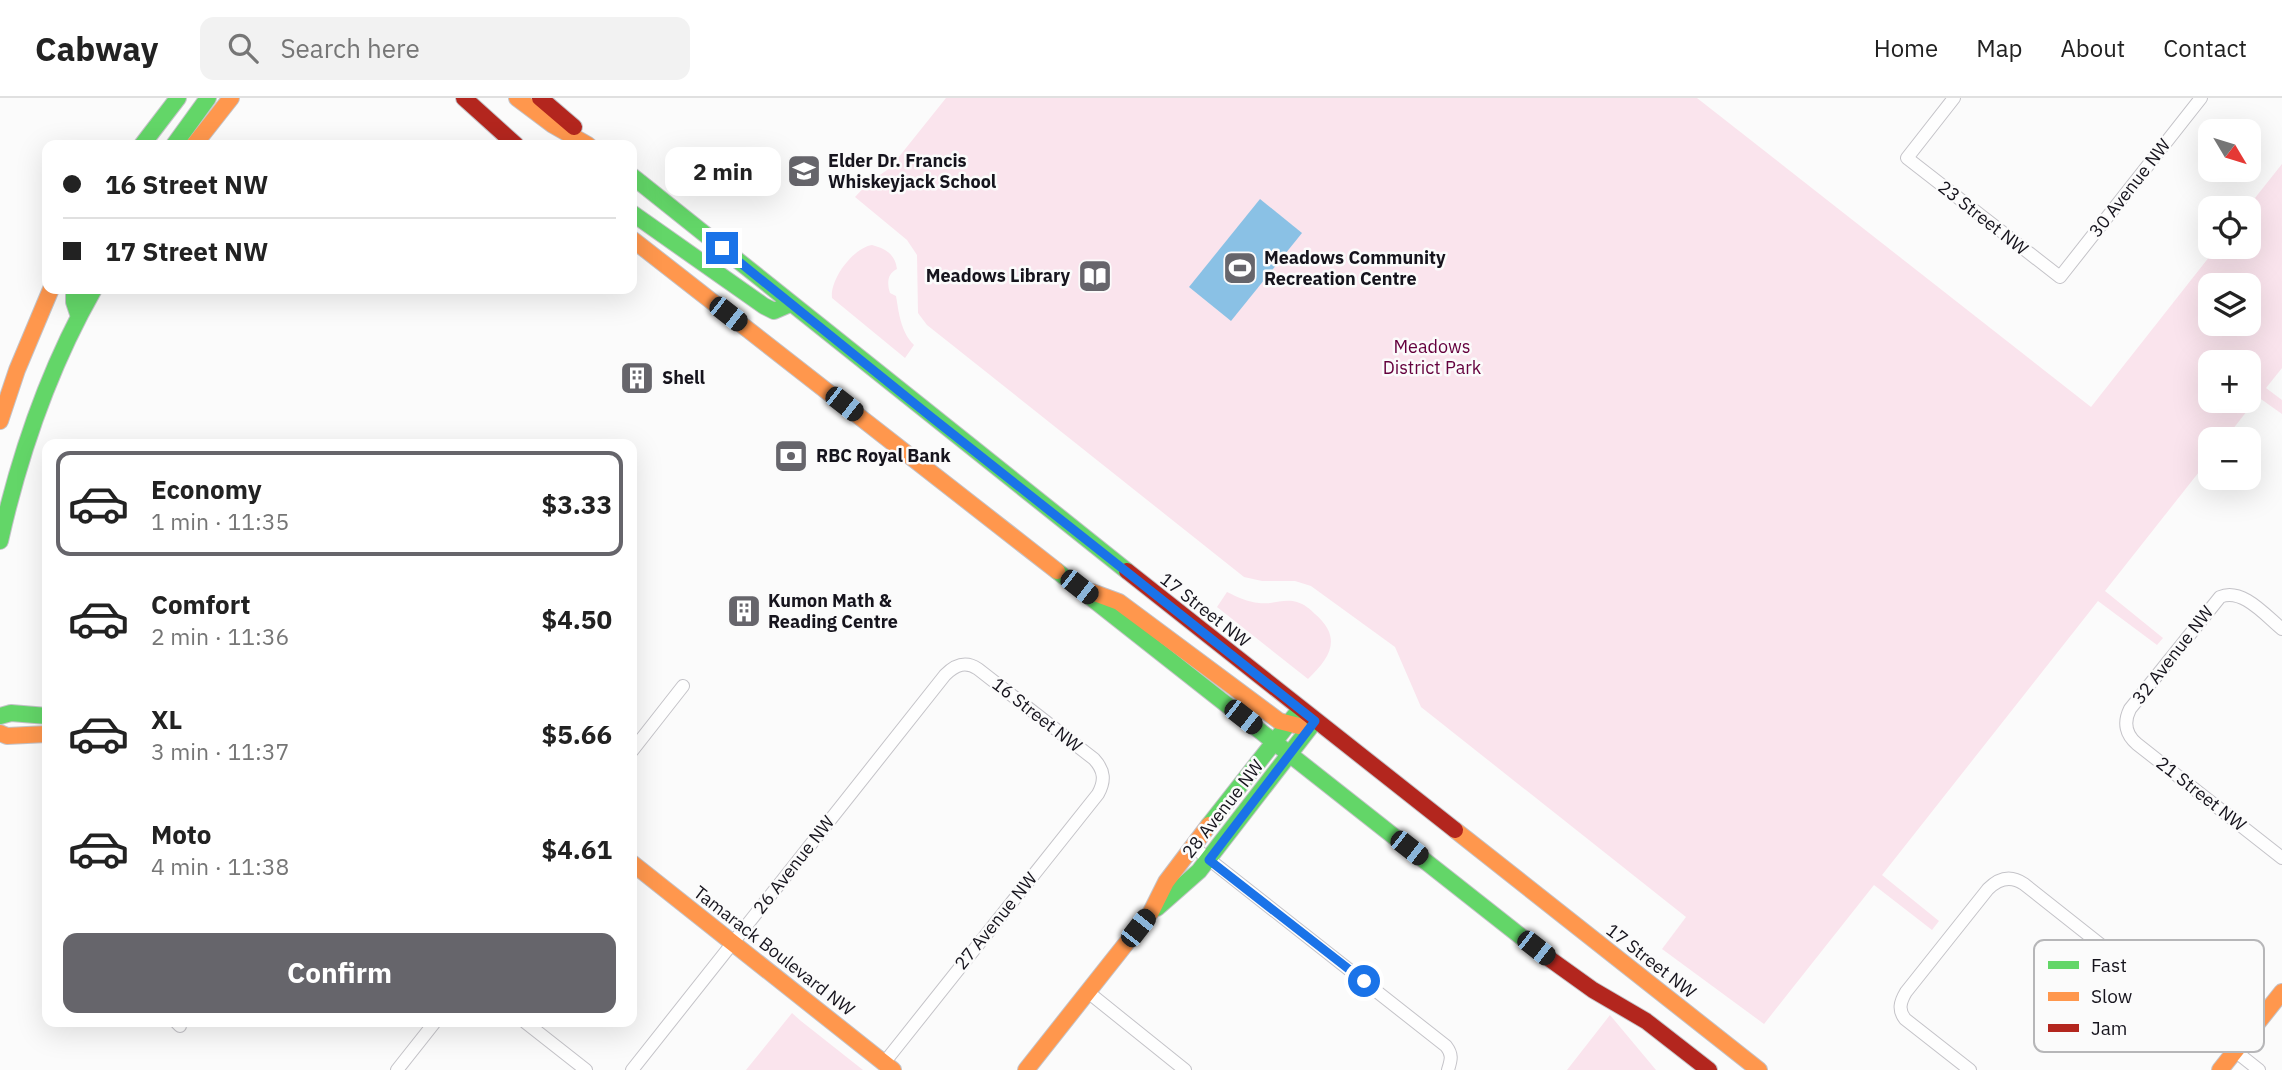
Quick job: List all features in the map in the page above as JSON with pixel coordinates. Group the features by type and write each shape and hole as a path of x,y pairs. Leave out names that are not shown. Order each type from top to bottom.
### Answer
{"main road":[{"path":"148,140 178,98"},
{"path":"178,140 208,98"},
{"path":"198,140 231,98"},
{"path":"464,98 511,140"},
{"path":"517,98 553,125 579,140"},
{"path":"540,98 590,140"},
{"name":"17 Street NW","path":"637,180 1315,721 1759,1070"},
{"path":"637,217 769,309 779,310 790,304"},
{"path":"637,244 1079,587 1557,964 1593,990 1646,1021 1709,1070"},
{"path":"0,430 1,416 17,370 49,294"},
{"path":"74,294 78,314"},
{"path":"0,541 26,440 58,354 91,294"},
{"path":"1079,587 1119,602 1287,724 1303,726 1315,721"},
{"name":"28 Avenue NW","path":"1026,1070 1151,912 1166,882 1192,846 1300,709"},
{"path":"0,716 11,713 42,716"},
{"name":"28 Avenue NW","path":"1151,912 1179,890 1209,860 1315,721"},
{"path":"0,733 7,736 42,734"},
{"name":"Tamarack Boulevard NW","path":"637,867 888,1066"},
{"path":"2264,1015 2282,992"},
{"path":"2220,1070 2234,1052"}],"street":[{"name":"23 Street NW","path":"1954,98 1907,158 2060,277"},
{"name":"30 Avenue NW","path":"2060,277 2201,98"},
{"name":"32 Avenue NW","path":"2126,725 2130,709 2220,597 2230,594 2239,596 2282,629"},
{"name":"16 Street NW","path":"961,664 972,665 978,669 1094,760 1104,777"},
{"name":"26 Avenue NW","path":"632,1070 945,675 961,664"},
{"path":"637,745 683,686"},
{"name":"21 Street NW","path":"2126,725 2129,736 2137,744 2282,858"},
{"name":"27 Avenue NW","path":"888,1066 1098,794 1104,777"},
{"path":"1192,846 1446,1046 1451,1052 1450,1064"},
{"path":"1969,1070 1910,1024 1900,1010 1906,992 1987,888 1997,880 2012,878 2024,884 2095,940"},
{"path":"1088,992 1185,1070"},
{"path":"397,1070 431,1027"},
{"path":"531,1027 586,1070"},
{"path":"2236,1052 2259,1070"}],"green space":[{"name":"Meadows District Park","path":"946,98 1697,98 2091,407 2208,259 2261,259 2261,196 2257,196 2282,164 2282,368 2266,388 2282,400 2282,414 2261,399 2261,350 2198,350 2198,413 2245,413 2234,427 2198,427 2198,473 2105,591 2163,638 2157,645 2098,601 1882,875 1939,921 1932,930 1874,885 1764,1024 1662,949 1686,917 1421,707 1395,647 1311,586 1295,581 1262,581 1244,577 927,325 918,313 917,255 907,240 855,197 867,184 890,168"},
{"path":"872,245 889,253 896,264 897,269 891,273 889,279 889,289 890,293 896,296 903,329 914,345 905,358 832,298 835,282 850,258"},
{"path":"1227,592 1255,602 1300,603 1324,623 1329,631 1330,648 1327,656 1308,679 1217,607"},
{"path":"792,1013 801,1021 863,1070 746,1070"},
{"path":"1610,1015 1656,1070 1567,1070"}],"water":[{"path":"1260,199 1302,233 1231,321 1189,287"}],"traffic: fast":[{"path":"146,140 178,98"},
{"path":"178,140 208,98"},
{"path":"637,180 1127,571"},
{"path":"637,217 764,306 774,311 790,304"},
{"path":"74,294 78,314"},
{"path":"0,541 17,475 38,411 63,349 91,294"},
{"path":"1057,571 1547,957"},
{"path":"1209,825 1300,709"},
{"path":"0,716 11,713 42,716"},
{"path":"1157,908 1199,871 1315,721"}],"traffic: slow":[{"path":"198,140 231,98"},
{"path":"517,98 553,125 579,140"},
{"path":"637,243 1057,571"},
{"path":"0,421 17,370 49,294"},
{"path":"1092,592 1119,602 1279,721 1299,726"},
{"path":"0,733 7,736 42,734"},
{"path":"1026,1070 1151,912 1166,882 1209,825"},
{"path":"1455,830 1759,1070"},
{"path":"637,867 893,1070"},
{"path":"2264,1015 2282,992"},
{"path":"2220,1070 2234,1052"}],"traffic: jam":[{"path":"464,98 510,140"},
{"path":"540,98 574,127"},
{"path":"1127,571 1455,830"},
{"path":"1547,957 1593,990 1646,1021 1709,1070"}],"place":[{"name":"Elder Dr. Francis Whiskeyjack School","path":"804,171"},
{"name":"Meadows Community Recreation Centre","path":"1240,268"},
{"name":"Meadows Library","path":"1095,276"},
{"name":"Shell","path":"637,378"},
{"name":"RBC Royal Bank","path":"791,456"},
{"name":"Kumon Math & Reading Centre","path":"744,611"}],"route":[{"path":"722,248 1315,721 1209,860 1364,981"}]}
